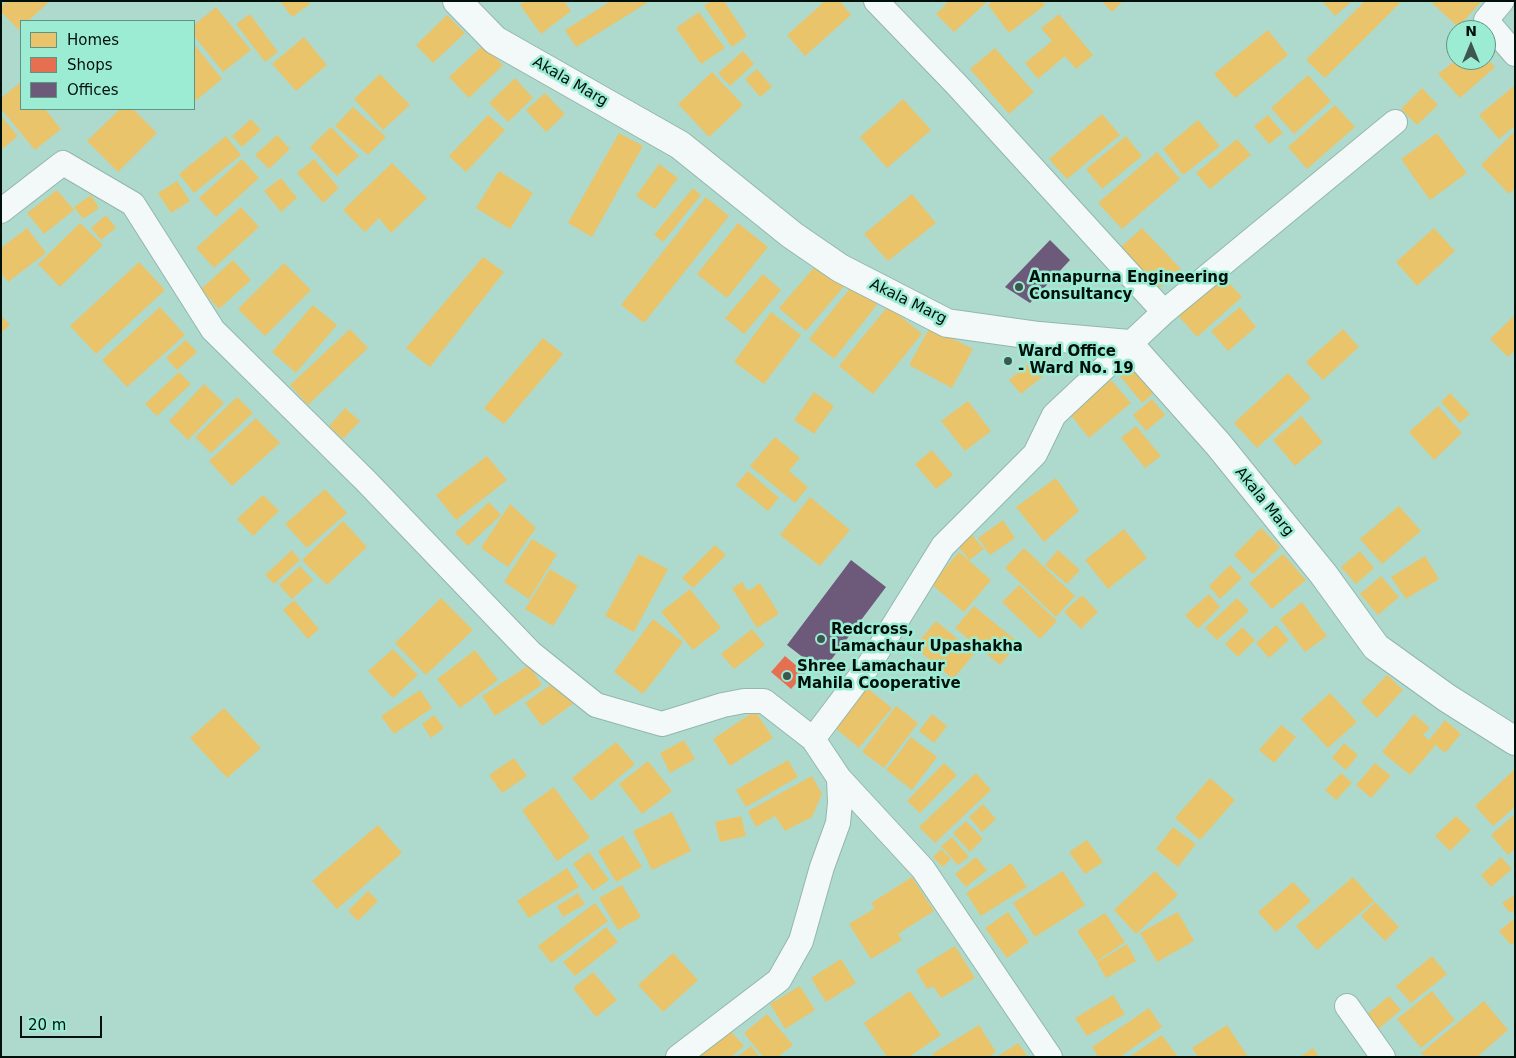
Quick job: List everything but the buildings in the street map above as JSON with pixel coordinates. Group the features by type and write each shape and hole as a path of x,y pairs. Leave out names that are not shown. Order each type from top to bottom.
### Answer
{"main road":[{"name":"Akala Marg","path":"457,1 495,40 680,145 792,235 840,268 947,323 1039,336 1129,344 1218,444 1324,575 1376,647 1447,698 1515,740"}],"street":[{"path":"876,1 963,92 1164,312"},
{"path":"1502,1 1486,20 1515,54"},
{"path":"813,739 869,665 943,546 1035,454 1054,415 1164,312 1395,122"},
{"path":"1,211 63,163 133,204 213,330 366,481 531,653 596,705 662,724 723,705 744,701 764,701 813,739 839,778 923,869 1050,1057"},
{"path":"678,1057 778,980 802,940 822,866 838,823 840,803 839,778"},
{"path":"1347,1006 1383,1057"}],"place":[{"name":"Annapurna Engineering Consultancy","path":"1019,287"},
{"name":"Ward Office - Ward No. 19","path":"1008,361"},
{"name":"Redcross, Lamachaur Upashakha","path":"821,639"},
{"name":"Shree Lamachaur Mahila Cooperative","path":"787,676"}]}
